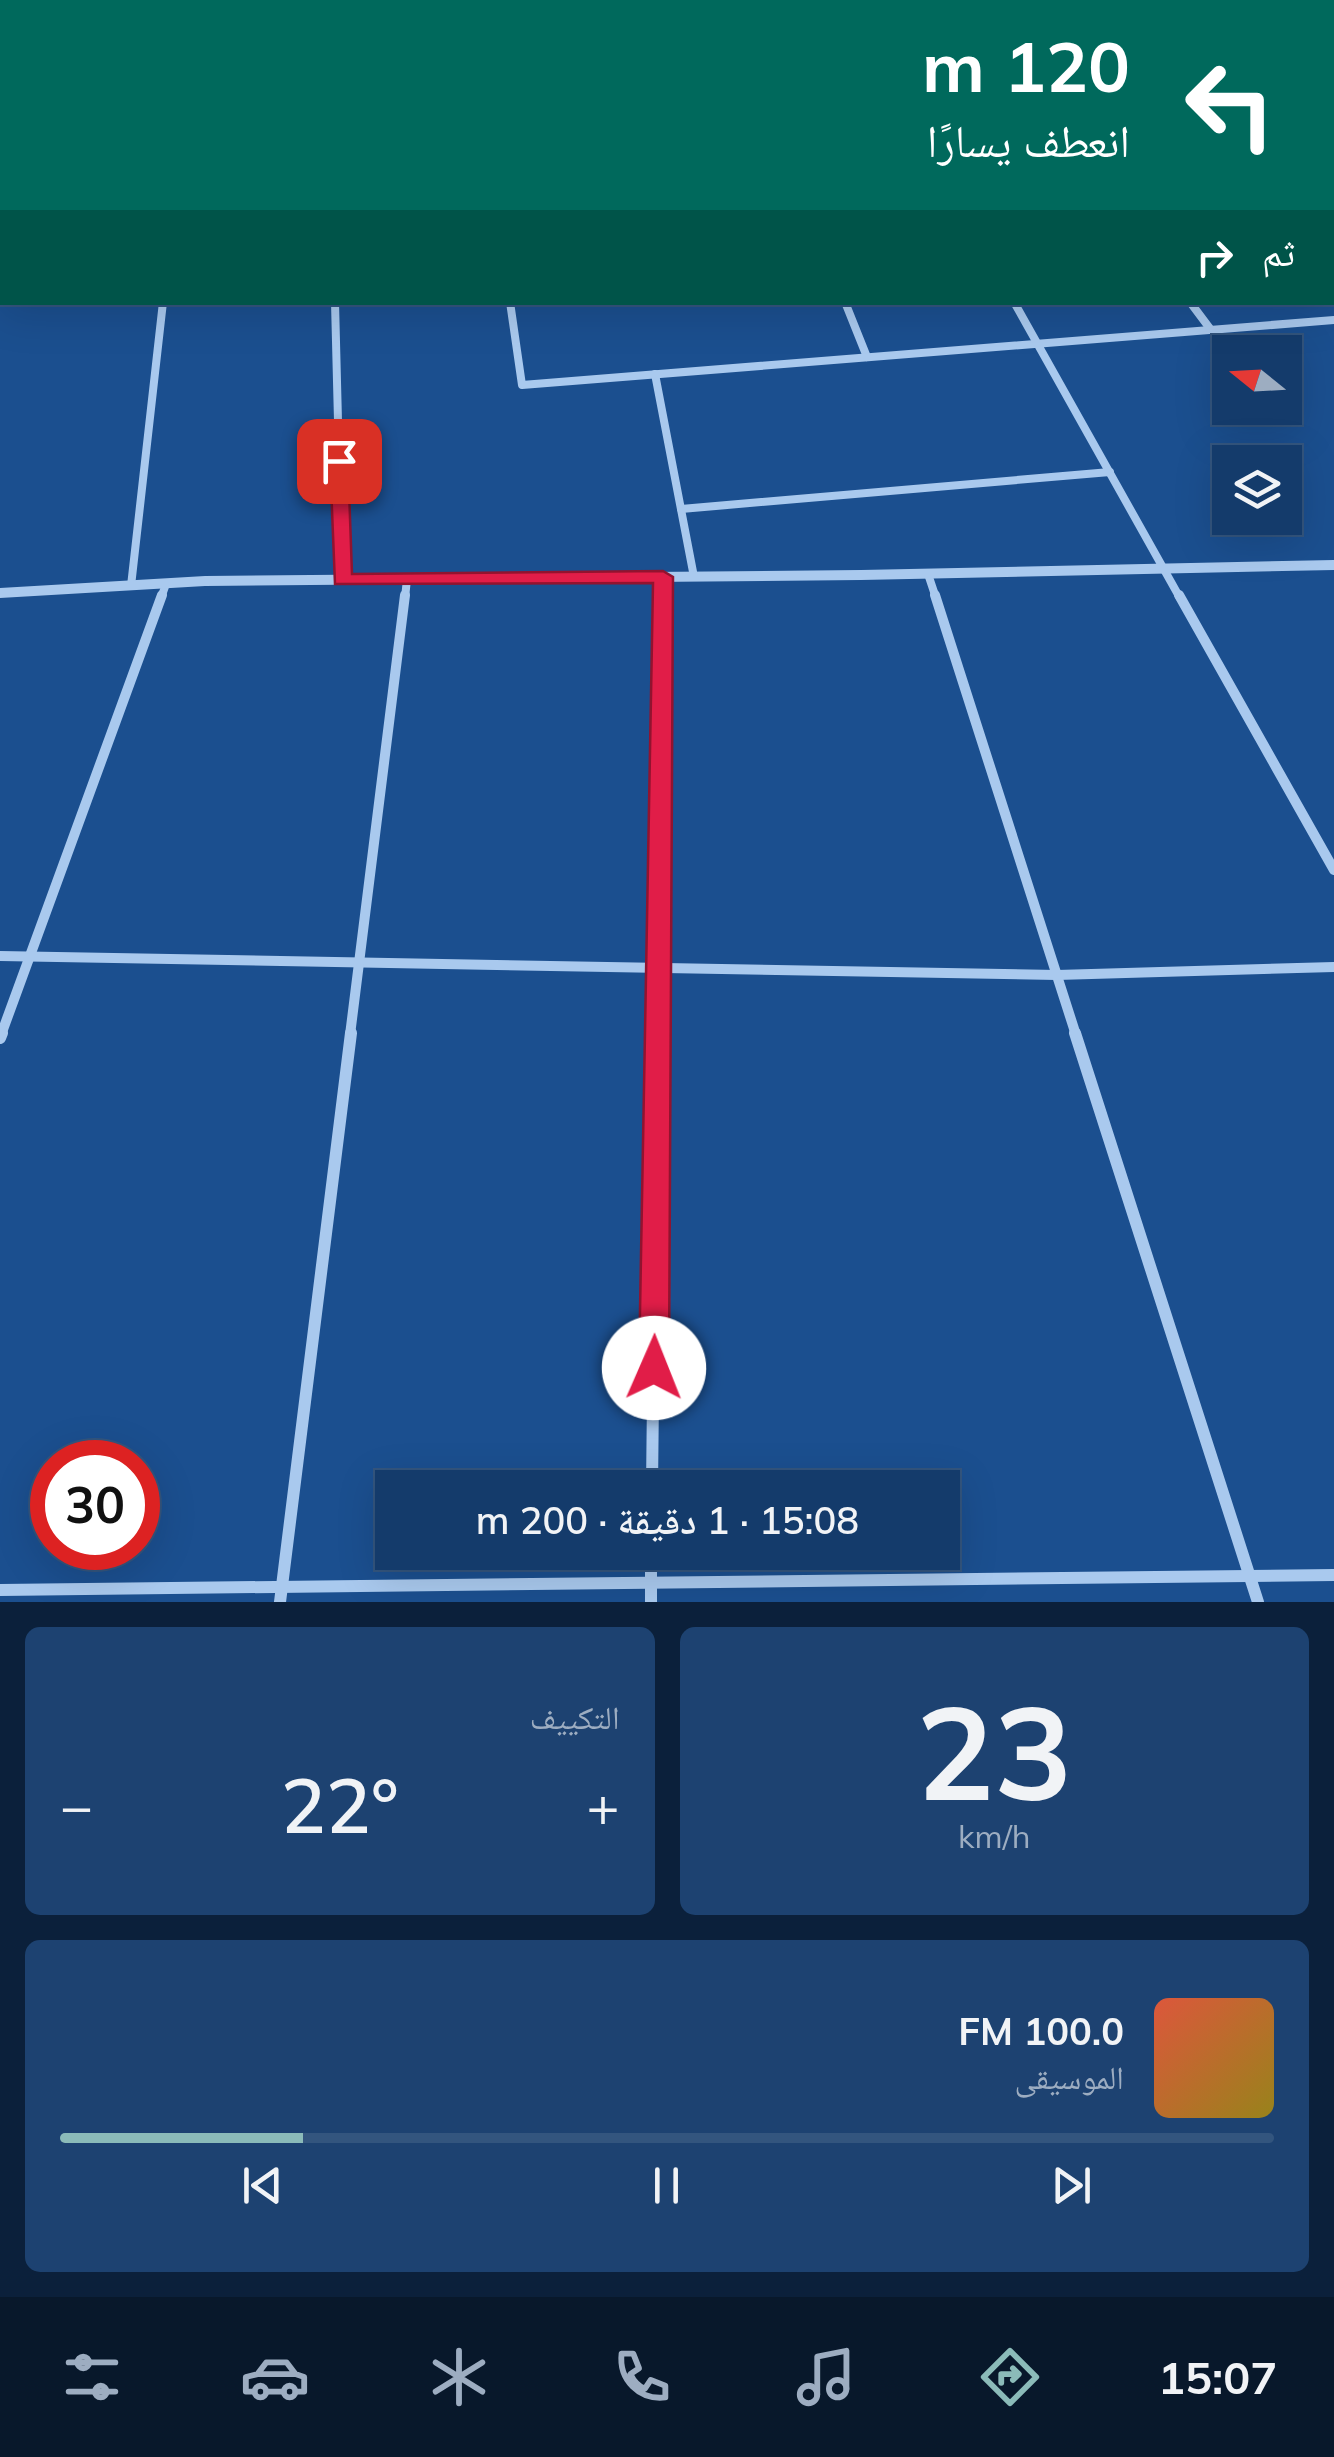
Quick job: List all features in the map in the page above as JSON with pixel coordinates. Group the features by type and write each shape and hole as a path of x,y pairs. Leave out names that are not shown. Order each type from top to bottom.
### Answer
{"street":[{"path":"131,586 163,305"},
{"path":"336,305 342,580"},
{"path":"510,305 522,385 1334,320"},
{"path":"846,305 867,357"},
{"path":"1016,305 1334,870"},
{"path":"1192,305 1211,330"},
{"path":"655,374 694,577"},
{"path":"681,510 1110,472"},
{"path":"0,593 342,580 1334,565"},
{"path":"928,574 1258,1602"},
{"path":"652,1470 663,577"},
{"path":"281,1595 407,580"},
{"path":"0,1038 166,584"},
{"path":"0,956 1057,975 1334,967"},
{"path":"651,1570 651,1602"},
{"path":"0,1590 281,1595 651,1583 1334,1575"}],"route":[{"path":"339,461 342,580 663,577 654,1368"}]}
